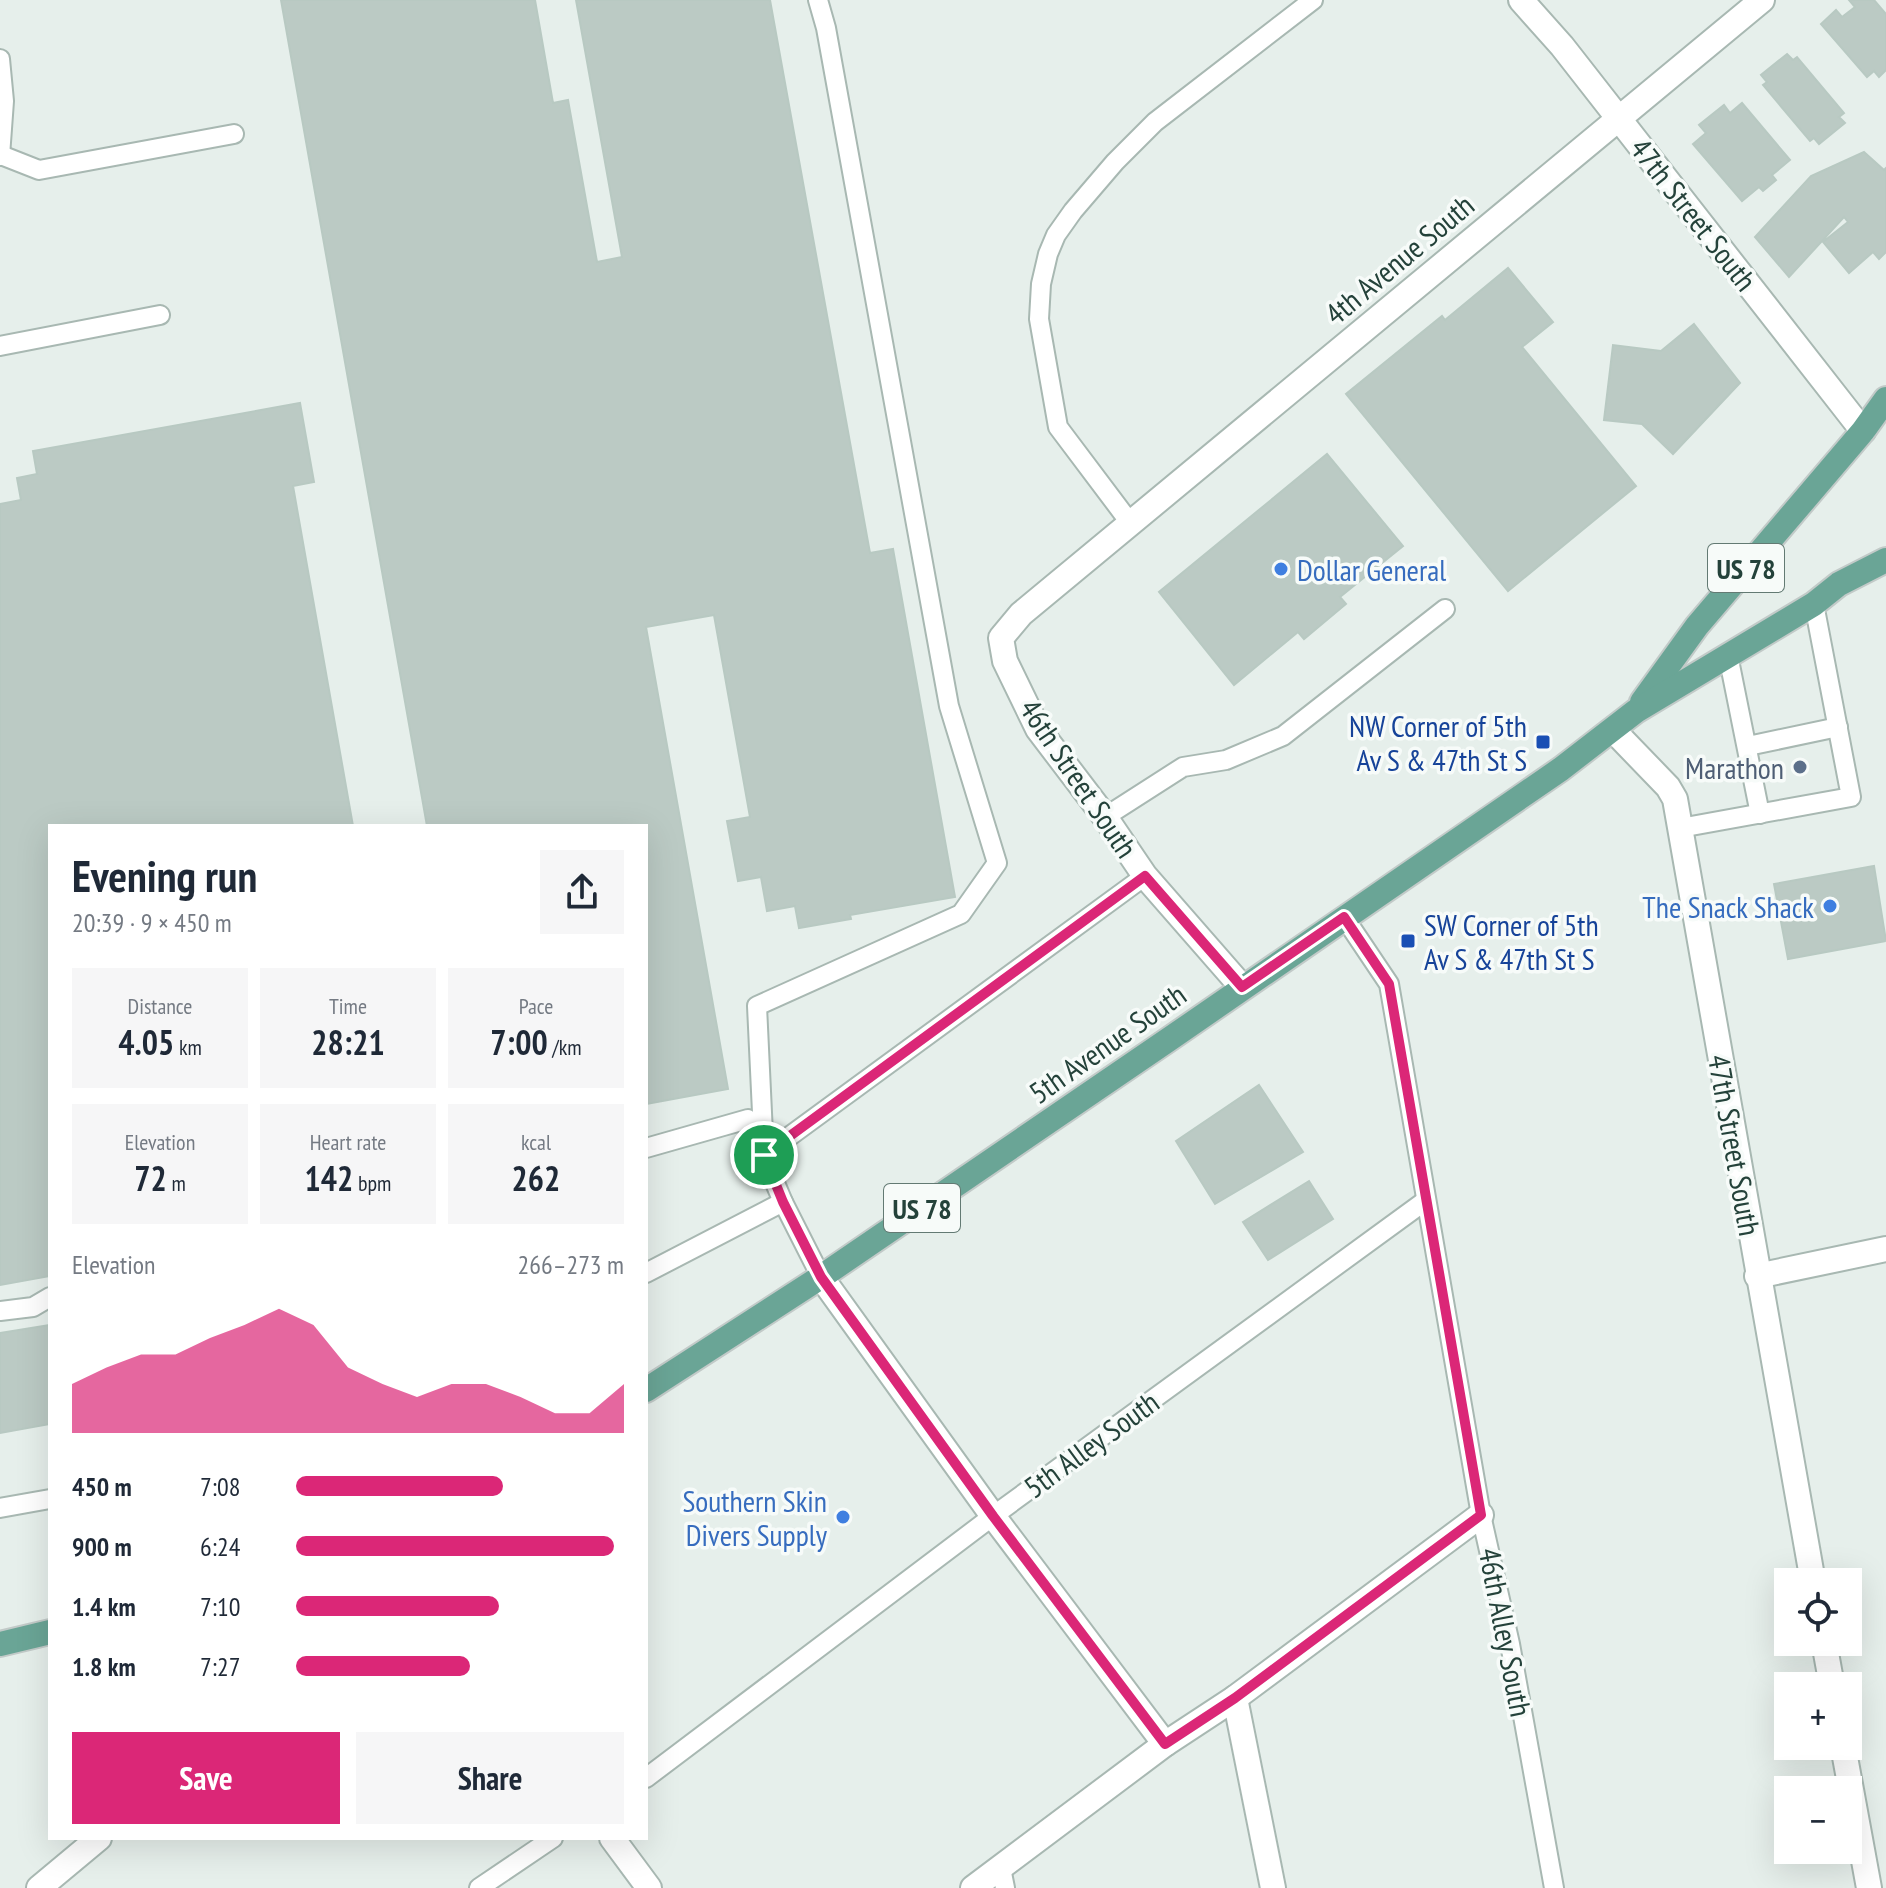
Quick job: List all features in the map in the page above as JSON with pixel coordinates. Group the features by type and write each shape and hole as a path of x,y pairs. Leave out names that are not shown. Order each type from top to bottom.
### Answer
{"main road":[{"name":"5th Avenue South","path":"1636,711 1697,626 1863,431 1886,399"},
{"name":"US 78","path":"1839,584 1886,560"},
{"name":"5th Avenue South","path":"648,1389 821,1277 1561,769 1636,711 1814,604 1839,584"},
{"path":"0,1644 48,1632"}],"street":[{"name":"47th Street South","path":"1521,0 1619,118 1863,431"},
{"name":"4th Avenue South","path":"1077,568 1762,0"},
{"name":"5th Avenue South","path":"1839,584 1886,548"},
{"name":"46th Street South","path":"1077,568 1021,614 1001,638 1005,661 1038,729 1145,876 1242,987"},
{"name":"47th Street South","path":"1613,730 1668,787 1675,799 1810,1568"},
{"path":"1757,1276 1886,1249"},
{"path":"821,1277 993,1516 1165,1744"},
{"path":"973,1888 1003,1878 1165,1744 1235,1698 1481,1515"},
{"path":"1235,1698 1273,1888"},
{"path":"1846,1760 1869,1888"},
{"path":"39,1888 97,1840"},
{"path":"613,1840 649,1888"}],"lane":[{"path":"764,1155 757,1006 961,914 997,863 949,706 826,28 818,0"},
{"path":"1131,524 1058,427 1039,319 1041,284 1048,254 1056,235 1073,211 1155,122 1313,0"},
{"path":"0,59 4,101 0,156 39,170 234,134"},
{"path":"0,346 160,315"},
{"path":"1680,828 1851,797 1814,604"},
{"path":"1105,817 1183,767 1226,760 1283,736 1445,609"},
{"path":"1728,655 1760,814"},
{"path":"1748,746 1838,727"},
{"path":"764,1155 1145,876"},
{"name":"46th Alley South","path":"1344,917 1389,984 1481,1515 1510,1644 1554,1888"},
{"path":"648,1147 748,1119 783,1202 821,1277"},
{"name":"5th Alley South","path":"648,1776 993,1516 1425,1201"},
{"path":"648,1272 783,1202"},
{"path":"0,1311 33,1307 48,1298"},
{"path":"0,1508 48,1499"},
{"path":"479,1888 550,1840"}],"building":[{"path":"281,0 535,0 553,103 568,100 597,262 622,257 576,0 770,0 870,553 893,549 955,897 850,915 851,919 799,928 795,906 767,911 761,877 738,881 727,821 750,817 714,615 646,627 728,1089 648,1104 648,824 427,824"},
{"path":"1849,0 1874,0 1886,14 1886,70 1879,77 1874,71 1867,77 1821,24 1836,10 1842,17 1855,7"},
{"path":"1787,54 1793,60 1797,57 1844,113 1839,117 1845,123 1819,144 1814,138 1810,141 1763,85 1767,82 1761,75"},
{"path":"1742,103 1790,160 1772,175 1776,180 1763,191 1759,187 1742,201 1693,144 1706,133 1699,125 1724,105 1730,113"},
{"path":"1864,152 1884,170 1886,168 1886,252 1879,259 1873,252 1849,273 1823,242 1848,222 1844,217 1789,277 1755,237 1811,176"},
{"path":"1508,268 1553,322 1522,347 1636,486 1508,591 1346,394 1442,316 1445,320"},
{"path":"1694,324 1740,383 1673,454 1642,424 1604,420 1613,345 1661,351"},
{"path":"300,403 314,482 293,486 353,824 48,824 48,1276 0,1285 0,504 21,500 17,478 37,474 33,451"},
{"name":"Dollar General","path":"1327,454 1403,546 1340,597 1346,604 1304,639 1298,632 1234,685 1159,592"},
{"name":"The Snack Shack","path":"1874,866 1886,941 1788,959 1774,884"},
{"path":"1259,1085 1303,1152 1215,1204 1176,1141"},
{"path":"1309,1181 1333,1219 1268,1260 1243,1222"},
{"path":"48,1325 48,1424 0,1433 0,1333"}],"place":[{"name":"Dollar General","path":"1281,569"},
{"name":"NW Corner of 5th Av S & 47th St S","path":"1543,742"},
{"name":"Marathon","path":"1800,767"},
{"name":"The Snack Shack","path":"1830,906"},
{"name":"SW Corner of 5th Av S & 47th St S","path":"1408,941"},
{"name":"Southern Skin Divers Supply","path":"843,1517"}],"route":[{"path":"1145,876 1242,987 1344,917 1389,984 1481,1515 1235,1698 1165,1744 993,1516 821,1277 783,1202 764,1155 1145,876"}]}
